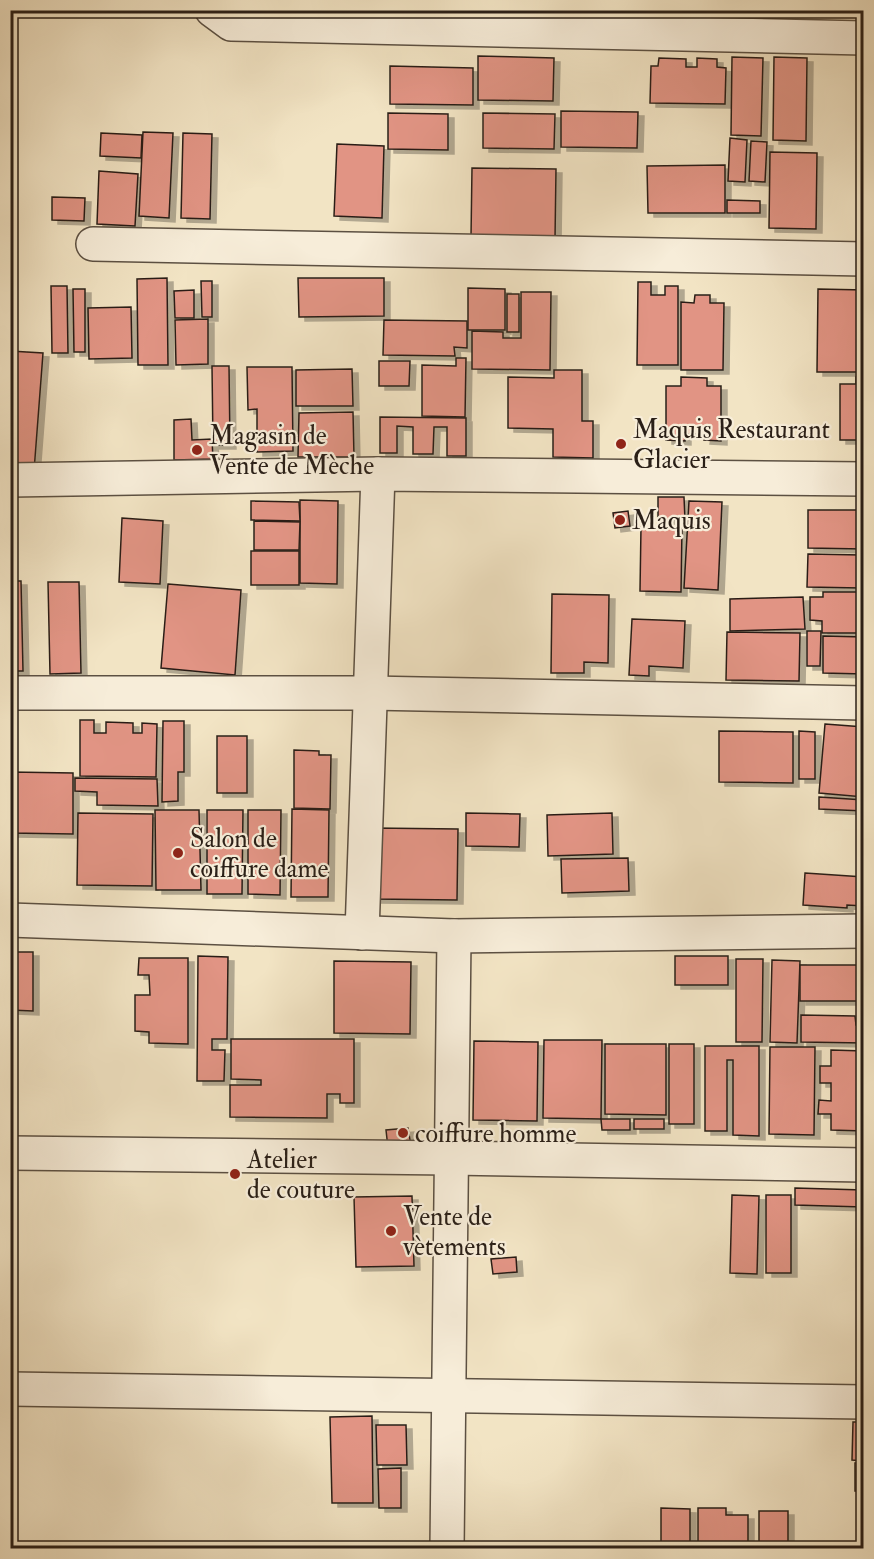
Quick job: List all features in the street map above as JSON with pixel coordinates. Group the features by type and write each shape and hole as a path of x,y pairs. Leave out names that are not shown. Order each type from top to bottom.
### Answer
{"street":[{"path":"212,10 231,24 864,38"},
{"path":"93,244 864,259"},
{"path":"362,933 378,474"},
{"path":"10,480 378,474 864,479"},
{"path":"10,693 370,693 864,703"},
{"path":"10,920 454,936 864,931"},
{"path":"447,1548 454,936"},
{"path":"10,1153 864,1165"},
{"path":"10,1389 864,1402"}],"building":[{"path":"478,56 554,58 553,101 478,100"},
{"path":"732,57 763,58 761,136 731,135"},
{"path":"774,57 807,58 806,141 773,140"},
{"path":"659,58 686,59 686,67 697,67 697,58 717,59 717,67 726,68 725,104 650,103 651,66 658,66"},
{"path":"390,66 473,68 473,105 390,104"},
{"path":"561,111 638,112 637,148 561,147"},
{"path":"388,113 448,114 448,150 388,149"},
{"path":"483,113 555,114 554,149 483,148"},
{"path":"143,132 173,133 169,218 139,216"},
{"path":"101,133 142,135 141,158 100,156"},
{"path":"183,133 212,134 210,219 181,218"},
{"path":"730,138 747,140 745,182 728,181"},
{"path":"751,141 767,142 765,182 749,181"},
{"path":"337,144 384,146 382,218 334,216"},
{"path":"770,152 817,153 816,229 769,228"},
{"path":"725,165 725,213 648,213 647,166"},
{"path":"472,168 556,169 555,239 471,237"},
{"path":"99,171 138,174 135,226 97,224"},
{"path":"52,197 85,198 84,221 52,220"},
{"path":"727,200 760,201 760,213 727,213"},
{"path":"167,278 168,365 138,365 137,279"},
{"path":"298,278 384,278 384,316 299,317"},
{"path":"201,281 212,281 212,317 202,317"},
{"path":"638,282 651,282 651,295 665,295 665,286 678,286 678,365 637,365"},
{"path":"51,286 67,286 68,353 52,353"},
{"path":"468,288 505,289 505,330 468,330"},
{"path":"73,289 85,289 85,352 74,352"},
{"path":"818,289 864,290 864,372 817,372"},
{"path":"194,290 194,318 175,318 174,291"},
{"path":"521,292 551,292 550,370 472,369 472,331 503,332 503,338 521,338"},
{"path":"507,294 519,294 519,332 507,332"},
{"path":"695,295 710,295 710,303 724,303 723,370 681,370 681,302 694,303"},
{"path":"131,307 132,358 89,359 88,308"},
{"path":"208,319 208,364 176,365 175,320"},
{"path":"384,320 467,321 467,348 454,347 455,356 383,355"},
{"path":"10,351 43,353 34,471 10,469"},
{"path":"456,358 466,358 465,417 422,416 422,365 456,366"},
{"path":"379,361 410,361 409,386 379,386"},
{"path":"212,366 229,366 230,445 213,445"},
{"path":"247,367 292,367 293,451 257,452 257,409 248,410"},
{"path":"352,369 353,406 296,406 296,370"},
{"path":"554,370 582,370 582,421 593,421 593,458 553,457 553,429 508,428 508,377 554,378"},
{"path":"681,377 707,378 707,386 721,386 721,441 704,440 705,434 685,434 685,441 666,440 666,386 681,386"},
{"path":"856,377 864,377 864,422 857,422 857,426 864,426 864,440 840,440 840,384 856,384"},
{"path":"353,412 354,457 298,457 299,413"},
{"path":"380,417 466,418 466,456 447,456 447,427 434,427 433,454 413,454 413,427 397,426 397,453 380,453"},
{"path":"191,419 192,440 212,439 213,459 174,460 174,420"},
{"path":"658,497 684,497 685,520 658,520"},
{"path":"300,500 338,501 337,584 300,583"},
{"path":"251,501 299,502 300,521 251,520"},
{"path":"689,501 722,502 718,590 684,588"},
{"path":"808,510 864,510 864,549 808,548"},
{"path":"628,511 630,526 615,528 613,513"},
{"path":"122,518 163,521 160,584 119,582"},
{"path":"254,521 300,522 299,550 254,550"},
{"path":"641,527 682,528 681,592 640,591"},
{"path":"251,551 299,551 299,585 251,585"},
{"path":"808,554 861,555 861,588 807,587"},
{"path":"10,581 21,581 23,671 10,671"},
{"path":"48,582 79,582 81,673 50,674"},
{"path":"168,584 241,590 235,675 161,668"},
{"path":"823,592 864,592 864,633 822,633 822,621 810,620 810,597 823,597"},
{"path":"552,594 609,595 608,663 584,662 584,673 551,673"},
{"path":"803,597 805,629 730,631 730,599"},
{"path":"632,619 685,621 683,668 649,666 649,676 629,675"},
{"path":"807,631 821,631 820,666 807,666"},
{"path":"727,632 800,633 799,681 726,680"},
{"path":"823,636 864,637 864,674 823,673"},
{"path":"80,720 94,720 94,733 106,733 106,722 133,723 133,733 142,733 142,723 157,724 156,777 80,776"},
{"path":"163,721 184,721 184,772 178,772 178,801 162,802"},
{"path":"825,724 864,727 864,797 819,793"},
{"path":"719,731 793,732 793,783 719,782"},
{"path":"799,731 815,732 815,779 799,779"},
{"path":"217,736 247,736 247,793 217,793"},
{"path":"294,750 319,751 319,755 331,755 330,809 294,808"},
{"path":"10,772 73,773 73,834 10,833"},
{"path":"75,778 157,779 158,806 97,805 97,792 75,791"},
{"path":"819,797 864,800 864,811 819,809"},
{"path":"292,809 329,810 328,897 291,897"},
{"path":"155,810 199,810 201,890 156,890"},
{"path":"207,810 243,810 242,894 207,894"},
{"path":"248,810 281,810 280,895 248,894"},
{"path":"78,813 153,814 152,886 77,885"},
{"path":"466,813 520,814 519,847 466,846"},
{"path":"612,813 613,854 548,856 547,815"},
{"path":"373,828 458,829 457,900 373,899"},
{"path":"628,858 629,891 562,893 561,859"},
{"path":"805,873 864,877 864,906 847,905 847,908 803,905"},
{"path":"10,952 33,952 33,1011 10,1010"},
{"path":"198,956 228,957 227,1039 212,1039 212,1050 225,1050 224,1081 197,1081"},
{"path":"675,956 728,956 728,985 675,985"},
{"path":"139,958 188,958 188,1044 149,1043 149,1032 135,1031 135,995 150,995 149,975 138,975"},
{"path":"736,959 763,959 762,1042 736,1042"},
{"path":"772,960 800,961 797,1043 770,1042"},
{"path":"334,961 411,962 410,1034 334,1033"},
{"path":"800,965 864,965 864,1001 800,1001"},
{"path":"801,1015 855,1016 856,1025 864,1025 864,1043 801,1042"},
{"path":"231,1039 354,1039 354,1103 340,1103 340,1094 327,1094 327,1118 230,1117 230,1085 261,1085 261,1080 231,1079"},
{"path":"544,1040 602,1040 601,1119 543,1118"},
{"path":"474,1041 538,1042 537,1121 473,1120"},
{"path":"605,1044 666,1044 666,1115 605,1114"},
{"path":"669,1044 694,1044 694,1124 669,1124"},
{"path":"705,1046 759,1046 759,1136 733,1135 733,1060 727,1060 727,1131 705,1131"},
{"path":"770,1047 815,1047 814,1135 769,1134"},
{"path":"831,1050 864,1051 864,1131 831,1130 831,1114 818,1114 819,1100 831,1101 831,1083 820,1083 820,1066 831,1066"},
{"path":"601,1119 630,1119 630,1130 602,1130"},
{"path":"634,1119 664,1119 664,1129 634,1129"},
{"path":"408,1128 411,1146 388,1148 386,1130"},
{"path":"795,1188 863,1190 863,1207 795,1205"},
{"path":"732,1195 759,1196 757,1274 730,1273"},
{"path":"766,1195 791,1195 791,1273 766,1273"},
{"path":"412,1196 414,1266 356,1267 354,1197"},
{"path":"516,1257 517,1272 493,1274 491,1259"},
{"path":"372,1416 373,1503 332,1503 330,1417"},
{"path":"853,1422 864,1422 864,1461 852,1460"},
{"path":"376,1425 406,1425 407,1465 377,1465"},
{"path":"855,1463 864,1463 864,1491 855,1491"},
{"path":"401,1468 401,1508 379,1508 378,1469"},
{"path":"661,1508 690,1509 690,1548 661,1548"},
{"path":"698,1508 726,1508 726,1515 748,1515 748,1548 698,1548"},
{"path":"759,1511 788,1511 788,1548 759,1548"}],"place":[{"name":"Maquis Restaurant Glacier","path":"621,444"},
{"name":"Magasin de Vente de Mèche","path":"197,450"},
{"name":"Maquis","path":"620,520"},
{"name":"Salon de coiffure dame","path":"178,853"},
{"name":"coiffure homme","path":"403,1133"},
{"name":"Atelier de couture","path":"235,1174"},
{"name":"Vente de vètements","path":"391,1231"}]}
